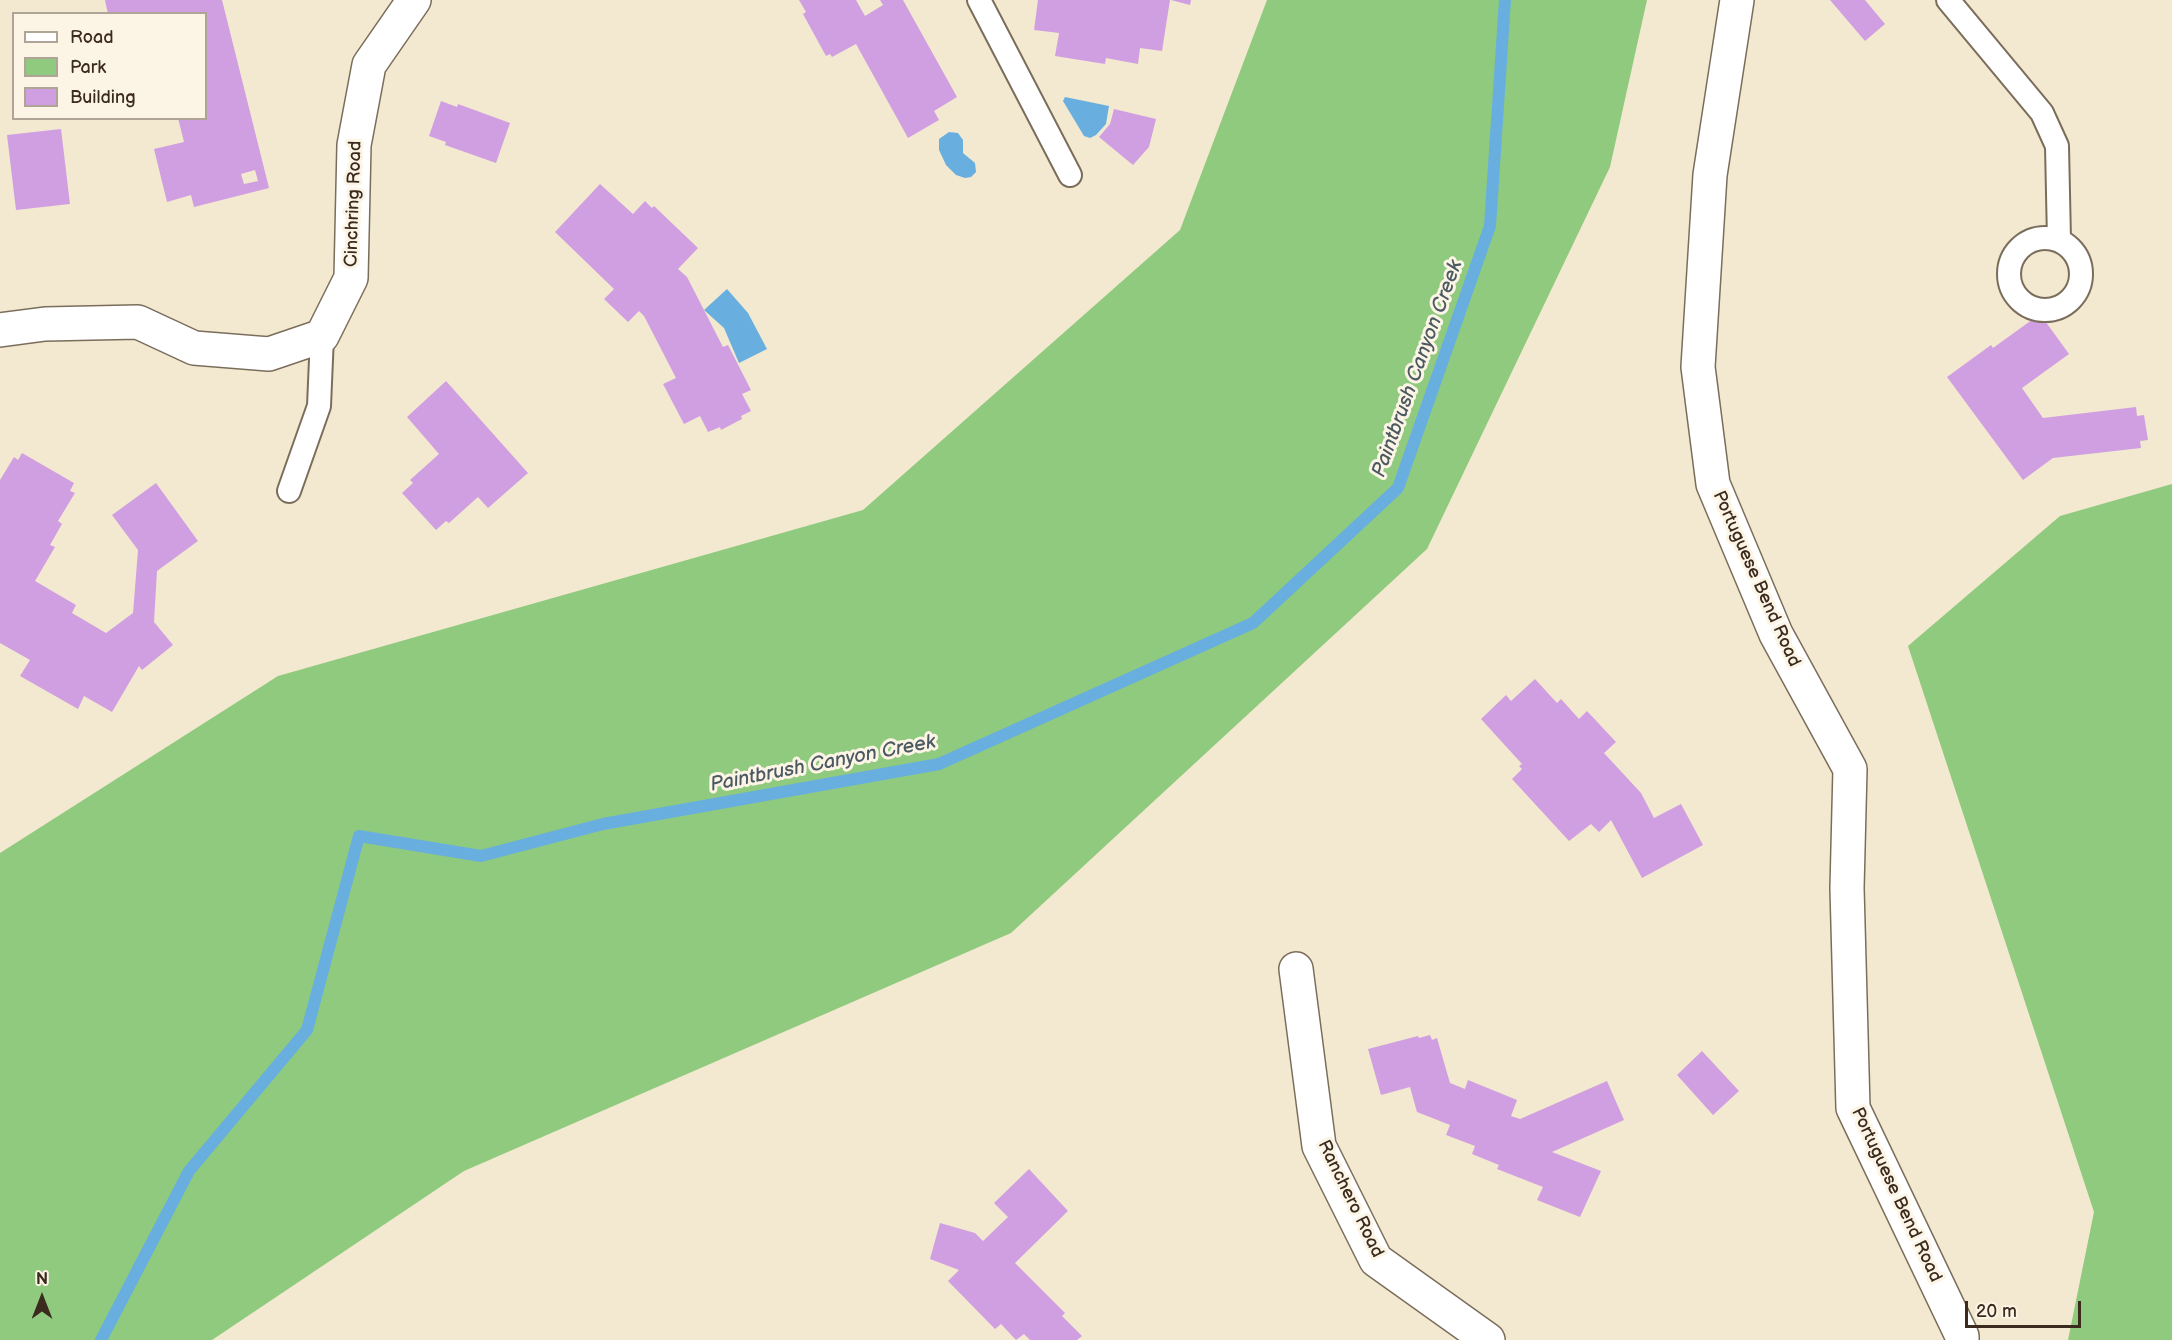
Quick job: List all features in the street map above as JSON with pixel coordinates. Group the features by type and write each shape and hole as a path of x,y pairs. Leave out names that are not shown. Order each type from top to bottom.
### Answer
{"street":[{"name":"Cinchring Road","path":"322,336 351,278 354,145 369,65 414,0"},
{"name":"Portuguese Bend Road","path":"1737,0 1710,175 1698,367 1713,484 1776,634 1850,769 1847,888 1853,1108 1962,1340"},
{"path":"0,330 45,324 138,322 194,348 269,354 322,336"},
{"name":"Ranchero Road","path":"1296,969 1319,1146 1376,1260 1488,1340"}],"lane":[{"path":"979,0 1070,175"},
{"path":"1948,0 2042,113 2057,146 2059,240"},
{"path":"289,491 319,406 322,336"}],"green space":[{"path":"1267,0 1647,0 1610,167 1427,549 1011,933 464,1171 212,1340 0,1340 0,853 278,676 863,510 1180,230"},
{"path":"2172,484 2172,1340 2068,1340 2094,1212 1908,646 2060,516"}],"water":[{"path":"1065,97 1109,106 1106,124 1096,135 1090,138 1084,136 1063,101"},
{"path":"949,132 958,133 963,140 963,153 975,163 976,172 971,177 956,175 946,165 939,150 939,139"},
{"path":"727,289 748,313 767,349 739,363 724,328 704,310"}],"building":[{"path":"105,0 222,0 269,188 194,207 191,195 167,202 154,149 184,142 178,120 207,120 207,12 108,12","holes":["255,170 258,181 244,184 241,174"]},
{"path":"799,0 856,0 865,16 883,5 880,0 903,0 957,97 934,111 939,120 908,138 856,44 832,57 830,54 826,56 803,14 806,12"},
{"path":"1038,0 1170,0 1162,51 1140,48 1138,64 1106,58 1105,64 1055,56 1059,33 1034,30"},
{"path":"1171,0 1191,0 1190,5"},
{"path":"1830,0 1865,0 1885,24 1865,41"},
{"path":"441,101 457,107 458,104 510,123 496,163 445,145 446,142 429,136"},
{"path":"1114,109 1156,119 1149,147 1133,165 1099,137 1110,124"},
{"path":"61,129 70,204 16,210 7,135"},
{"path":"600,184 633,214 645,201 652,208 654,206 698,248 678,269 687,277 723,347 728,345 751,390 742,394 751,411 741,416 742,419 721,430 720,427 708,432 700,416 684,424 663,384 676,378 644,316 639,311 628,322 604,299 614,289 555,232"},
{"path":"2040,314 2069,354 2022,388 2043,418 2136,407 2137,416 2144,415 2148,440 2140,441 2141,448 2053,458 2023,480 1947,377 1991,345 1993,348"},
{"path":"446,381 528,473 488,508 478,497 449,523 446,521 436,530 402,493 413,483 410,480 439,454 407,417"},
{"path":"22,453 74,483 70,491 75,493 58,521 62,524 50,545 55,547 35,581 76,605 72,613 106,633 133,613 138,550 112,515 156,483 198,541 157,571 154,622 173,645 142,670 139,666 112,712 84,696 78,709 20,676 30,660 0,643 0,480 14,457 18,460"},
{"path":"1535,679 1557,703 1561,699 1579,719 1587,711 1616,742 1604,753 1641,793 1654,818 1681,804 1703,845 1642,878 1611,820 1599,832 1591,824 1569,841 1512,779 1522,769 1519,766 1522,764 1481,719 1506,695 1511,701"},
{"path":"1430,1035 1432,1040 1437,1038 1450,1083 1465,1089 1468,1080 1517,1100 1511,1116 1520,1119 1607,1081 1624,1120 1552,1152 1601,1171 1580,1217 1537,1200 1543,1187 1497,1169 1499,1165 1472,1154 1475,1146 1446,1135 1450,1125 1417,1112 1410,1087 1381,1095 1368,1049"},
{"path":"1702,1051 1739,1091 1713,1115 1677,1075"},
{"path":"1029,1169 1068,1211 1015,1263 1065,1313 1062,1316 1082,1336 1077,1340 1030,1340 1024,1334 1016,1340 1001,1324 995,1329 948,1281 959,1270 930,1259 940,1223 975,1233 983,1241 1008,1217 994,1203"}],"waterway":[{"name":"Paintbrush Canyon Creek","path":"101,1340 189,1171 307,1030 359,836 481,856 603,824 939,764 1253,623 1398,488 1490,226 1505,0"}]}
